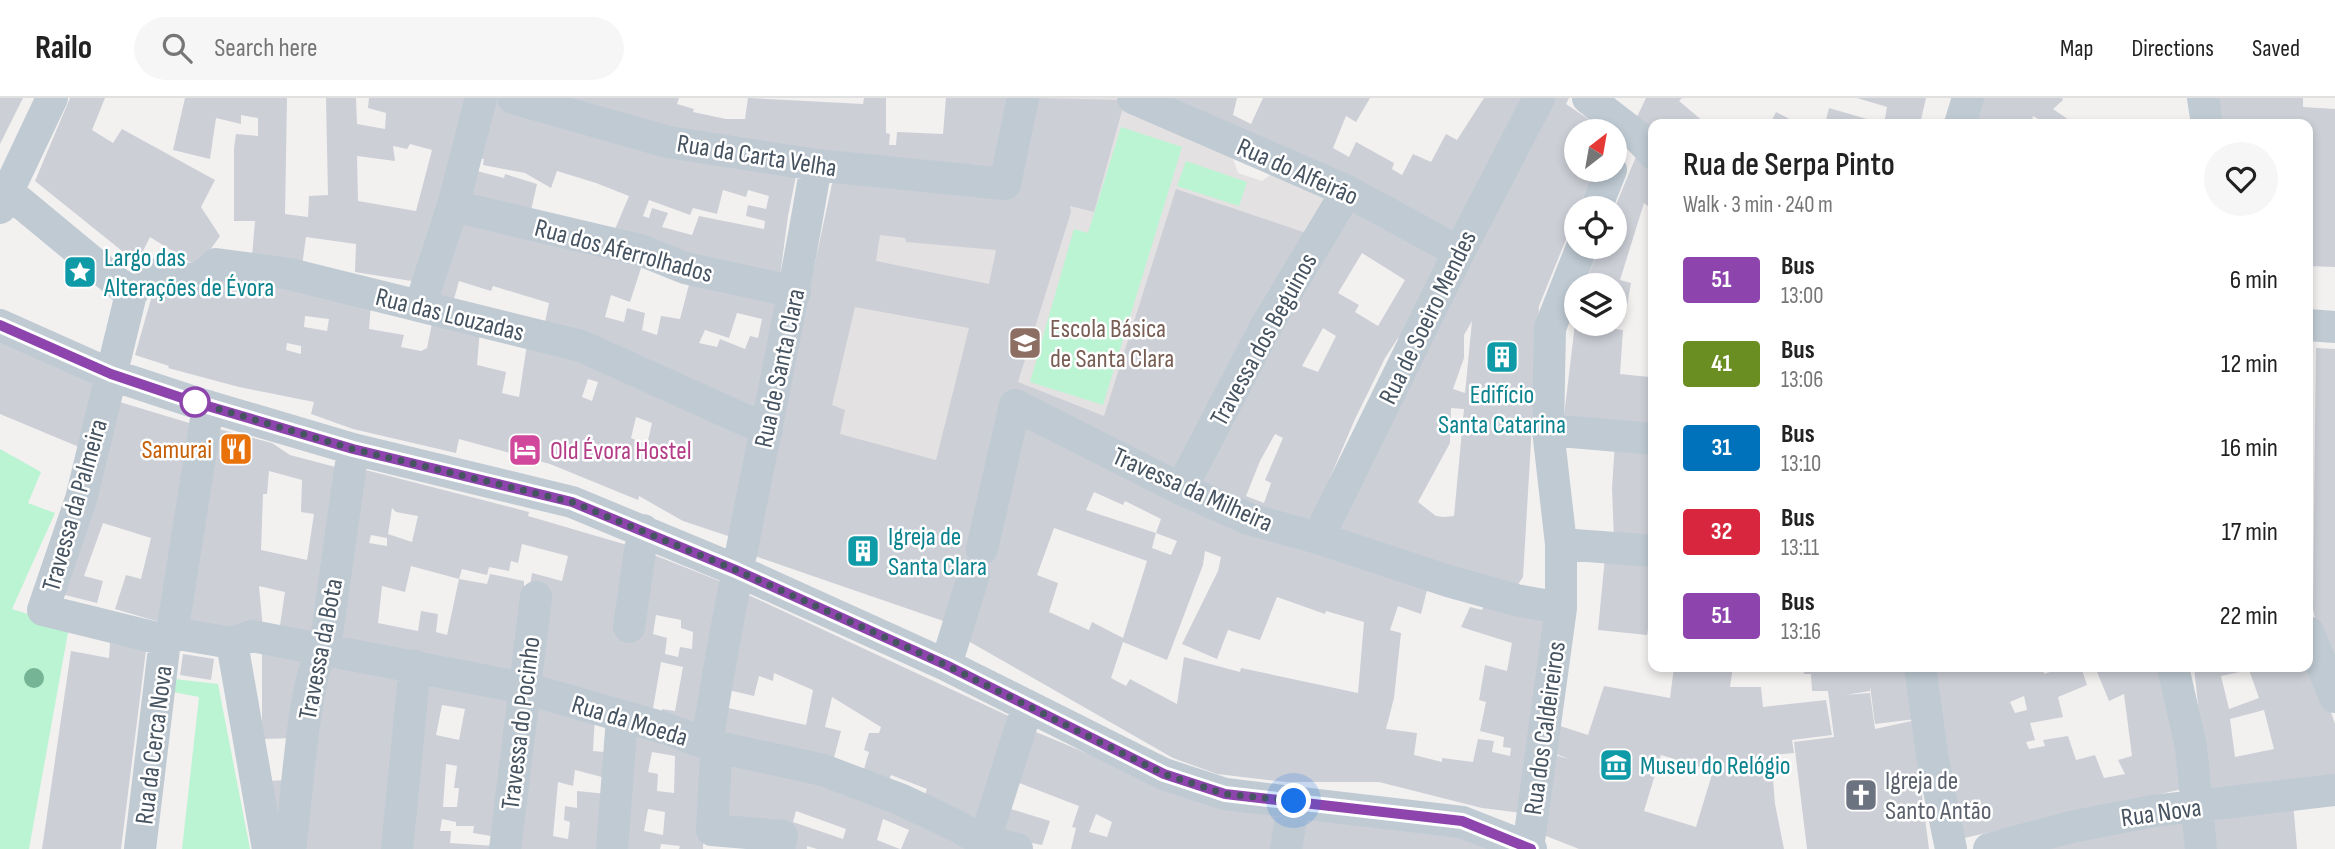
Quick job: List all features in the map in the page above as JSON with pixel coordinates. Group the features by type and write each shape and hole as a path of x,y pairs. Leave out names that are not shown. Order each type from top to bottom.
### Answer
{"street":[{"path":"52,98 4,200 131,294 111,374"},
{"path":"420,306 453,205 481,98"},
{"name":"Rua da Carta Velha","path":"513,98 668,142 816,165 1006,184 1023,98"},
{"name":"Rua do Alfeirão","path":"1133,98 1347,191 1459,252"},
{"name":"Rua de Soeiro Mendes","path":"1318,538 1459,252 1539,98"},
{"path":"1962,119 1968,98"},
{"path":"2203,98 2206,119"},
{"path":"1628,131 1648,147"},
{"name":"Rua de Santa Clara","path":"779,849 782,836 712,830 716,756 708,737 736,570 796,292 816,165"},
{"name":"Travessa dos Beguinos","path":"1181,489 1265,328 1347,191"},
{"name":"Rua dos Aferrolhados","path":"453,205 640,250 685,268 796,292"},
{"name":"Rua dos Caldeireiros","path":"1530,848 1561,608 1561,544 1548,430 1550,328 1577,259"},
{"name":"Rua das Louzadas","path":"131,294 147,274 198,280 216,264 290,274 581,346 767,430"},
{"path":"0,325 111,374 208,406 353,449 572,502 736,570 946,665 1027,708 1164,774 1225,794 1462,821 1530,848"},
{"path":"2313,326 2335,327"},
{"name":"Travessa da Palmeira","path":"111,374 81,499 43,610 168,637 232,643"},
{"name":"Travessa da Milheira","path":"946,665 978,561 1015,405 1181,489 1249,519 1318,538 1448,581 1516,600 1561,608"},
{"name":"Rua da Cerca Nova","path":"140,849 168,637 208,406"},
{"path":"1548,430 1648,438"},
{"name":"Travessa da Bota","path":"290,849 313,673 319,654 325,648 353,449"},
{"path":"629,627 643,530"},
{"path":"1561,544 1648,551"},
{"name":"Travessa do Pocinho","path":"505,849 536,597"},
{"name":"Rua da Moeda","path":"232,643 252,636 524,688 664,728 713,746 823,770 902,800 957,825 982,845 1017,849"},
{"path":"232,643 268,849"},
{"path":"2313,644 2335,697"},
{"path":"397,849 415,666"},
{"path":"1921,672 1933,761 1951,849"},
{"path":"2174,672 2191,747 2201,849"},
{"path":"982,845 1027,708"},
{"path":"612,849 622,718"},
{"name":"Rua Nova","path":"1989,849 2071,827 2153,811 2335,790"},
{"path":"1286,849 1294,801"}],"shaded area":[{"name":"Escola Básica de Santa Clara","path":"1038,98 1121,98 1232,156 1238,173 1262,181 1274,172 1331,200 1182,473 1014,394 981,524 768,480 834,175 1011,194"}],"green space":[{"path":"1121,127 1182,147 1103,405 1030,382 1074,229 1088,233"},
{"path":"1186,161 1247,182 1239,206 1177,186"},
{"path":"0,449 41,472 28,503 55,513 12,609 69,627 29,849 0,849"},
{"path":"175,679 218,684 250,849 182,849 199,697 173,692"}],"building":[{"path":"0,98 23,98 0,144"},
{"path":"70,98 105,98 92,130 113,143 122,129 215,180 201,207 220,236 198,267 150,237 137,263 35,181"},
{"path":"185,98 287,98 285,214 308,217 309,196 328,195 326,98 356,98 357,124 385,129 386,113 368,108 369,98 472,98 418,282 355,272 356,244 306,237 302,266 252,256 255,221 234,221 234,148 236,134 258,136 258,118 241,115 241,124 216,118 210,159 173,150","holes":["410,144 432,150 416,211 358,201 357,156 395,161 393,146 407,149"]},
{"path":"549,98 679,98 677,104 694,109 693,112 726,119 745,119 748,98 863,104 864,98 886,98 886,133 890,134 889,145 896,145 897,132 943,134 946,98 1017,98 999,174 667,136"},
{"path":"1038,98 1125,100 1094,212 1070,206 1071,212 1018,382 1104,416 1176,189 1312,235 1182,473 1022,419 1429,582 1421,614 1398,606 1390,630 1401,633 1394,698 1386,729 1417,733 1414,755 1442,762 1442,758 1473,762 1478,739 1494,741 1492,752 1510,756 1511,748 1503,747 1504,737 1480,731 1486,702 1479,700 1485,665 1507,671 1512,643 1461,627 1470,607 1482,610 1486,599 1550,615 1522,813 1482,808 1379,782 1286,782 1217,774 1173,758 963,638 952,624 752,555 834,175 1012,194","holes":["880,235 905,238 906,242 996,250 989,284 876,261","855,307 969,328 936,460 840,434 845,410 832,405","1094,492 1123,505 1125,501 1161,519 1156,533 1086,510","1054,528 1147,561 1123,638 1092,622 1089,630 1049,612 1058,583 1037,575","1156,533 1177,541 1171,555 1152,548","1205,551 1221,557 1218,571 1182,644 1217,659 1228,630 1260,640 1277,597 1325,614 1326,611 1364,622 1358,693 1241,668 1240,672 1184,657 1177,704 1130,679 1126,686 1111,678 1123,642 1167,660 1203,565"]},
{"path":"1158,98 1237,98 1233,115 1251,124 1263,98 1370,98 1356,122 1346,116 1333,148 1349,157 1356,142 1394,163 1392,169 1402,175 1413,154 1431,162 1446,134 1457,140 1484,98 1526,98 1454,241"},
{"path":"1554,98 1569,98 1566,104 1588,119 1564,119 1564,182 1589,182 1583,196 1564,196 1564,244 1539,306 1523,577 1515,589 1392,550 1335,527","holes":["1472,321 1465,393 1453,389 1464,358 1464,335","1451,408 1464,409 1454,516 1436,516 1418,502 1450,443"]},
{"path":"1646,98 1682,98 1679,101 1700,119 1648,119 1648,133 1635,121"},
{"path":"1857,98 1926,98 1921,119 1885,119 1887,107"},
{"path":"1977,98 2062,98 2053,109 2068,119 2038,119 2033,116 2032,119 1973,119"},
{"path":"2217,98 2303,98 2303,107 2335,109 2335,267 2313,266 2313,119 2223,119"},
{"path":"491,99 796,176 780,276 613,234 629,196 557,171 551,188 525,173 483,165 484,159 472,157","holes":["723,190 746,197 748,190 769,196 766,209 748,205 746,216 765,221 764,229 699,216 692,235 662,227 668,213 652,208 649,218 643,216 649,200 690,215 693,208 717,214"]},
{"path":"1829,108 1867,119 1826,119"},
{"path":"1776,112 1789,119 1772,119"},
{"path":"1640,147 1648,156 1648,206 1644,203 1627,258 1627,196 1620,196 1625,182 1628,182"},
{"path":"469,169 504,178 505,174 537,184 530,215 459,198"},
{"path":"1351,206 1448,256 1402,340 1398,338 1385,358 1355,419 1308,529 1189,489","holes":["1362,253 1405,280 1378,326 1355,312 1359,305 1338,293","1323,328 1336,336 1318,372 1302,366","1275,434 1283,438 1265,480 1271,483 1264,503 1246,496 1260,461"]},
{"path":"457,214 642,265 630,302 611,295 605,317 624,322 627,308 645,313 642,330 657,335 661,316 680,319 691,277 786,295 763,417 544,327 549,303 493,286 491,291 459,281 452,306 431,300","holes":["737,313 762,319 758,338 750,336 745,349 720,339 717,347 699,343 705,330 729,338"]},
{"path":"1595,259 1627,259 1622,273 1589,273"},
{"path":"218,273 371,303 369,329 404,335 401,347 421,351 427,348 433,318 480,329 477,365 506,372 502,393 519,397 528,338 758,432 731,537 683,521 639,496 638,500 550,464 459,439 456,453 353,429 311,414 314,402 239,387 168,368 169,366 135,355 157,278 216,287","holes":["305,316 329,319 327,331 304,327","287,343 301,346 301,354 286,350","588,379 598,382 592,401 582,397","636,417 652,423 647,445 631,438"]},
{"path":"1627,282 1631,283 1627,306"},
{"path":"1574,336 1623,336 1620,374 1648,377 1648,429 1564,416"},
{"path":"0,340 98,386 79,447 0,414"},
{"path":"2316,348 2335,349 2335,673 2320,639 2313,609"},
{"path":"113,400 196,425 166,624 115,609 126,575 141,579 151,538 103,523 84,576 103,581 97,603 57,593"},
{"path":"211,427 272,443 290,455 343,469 319,639 279,632 285,592 259,586 263,629 181,626","holes":["269,471 302,480 301,512 314,514 307,560 261,550 263,494 267,494"]},
{"path":"1615,442 1648,442 1648,544 1614,541 1612,488"},
{"path":"354,467 529,512 528,516 634,547 727,584 703,732 661,718 662,709 675,711 683,667 661,662 652,714 329,645","holes":["392,508 396,512 418,516 412,542 388,534","371,535 387,538 387,546 369,543","522,544 568,556 562,581 532,573 530,587 524,586 524,581 490,574 487,584 459,579 462,569 487,575 489,567 509,571 511,561 518,563","411,566 459,579 447,635 436,632 438,614 421,611 418,631 378,623 382,586 405,592","656,615 681,620 681,628 693,632 692,649 680,647 678,657 665,654 667,638 653,634"]},
{"path":"1605,557 1648,561 1647,635 1598,630"},
{"path":"740,591 1015,719 980,825 922,802 927,789 891,775 886,788 861,779 869,752 864,750 869,733 879,733 881,727 832,697 825,727 841,731 831,769 713,739 719,706 806,725 813,690 774,673 773,681 759,676 754,696 720,688"},
{"path":"262,642 312,654 296,738 262,739"},
{"path":"110,643 146,650 121,849 42,849 71,651 109,658"},
{"path":"183,654 214,659 211,680 180,675"},
{"path":"325,655 409,671 391,849 300,849"},
{"path":"419,672 516,693 497,837 473,833 474,826 456,826 456,822 442,819 440,831 451,831 450,843 495,846 495,849 403,849","holes":["442,705 465,709 459,740 436,735","446,764 457,766 454,788 459,788 457,807 443,807"]},
{"path":"1673,672 1732,672 1730,687 1761,687 1763,707 1826,700 1832,735 1792,740 1794,753 1771,755 1775,804 1784,849 1579,849 1541,834 1551,754 1569,759 1551,752 1554,724 1588,735 1604,686 1670,698","holes":["1661,755 1713,771 1696,827 1644,811"]},
{"name":"Igreja de Santo Antão","path":"1913,672 1916,719 1875,724 1870,686 1870,691 1845,695 1870,693 1875,729 1916,720 1915,741 1929,849 1807,849 1794,742 1834,737 1828,691 1812,691 1811,674 1804,674"},
{"path":"1929,672 2083,672 2087,685 2058,697 2063,717 2030,723 2035,740 2026,742 2029,749 2045,746 2043,740 2068,736 2076,760 2095,755 2104,778 2125,774 2118,760 2132,756 2124,694 2109,701 2097,672 2159,672 2163,678 2187,788 1964,838","holes":["2024,696 2027,710 2015,713 2010,702"]},
{"path":"2195,672 2240,672 2221,676 2229,709 2259,698 2250,672 2312,672 2321,683 2335,724 2335,777 2207,789","holes":["2264,710 2274,749 2235,757 2230,719"]},
{"path":"527,694 595,715 593,751 604,752 602,777 575,770 573,786 558,782 553,836 568,839 570,822 564,820 565,806 577,808 577,791 607,794 603,849 511,849"},
{"path":"627,723 707,746 703,849 679,849 680,846 661,844 660,849 617,849","holes":["652,752 675,756 674,793 657,791 658,774 648,772","648,809 665,812 663,835 644,831"]},
{"path":"1024,727 1108,762 1287,811 1281,849 1071,849 1076,828 1072,827 1079,806 1009,779","holes":["1096,814 1112,822 1107,837 1089,832"]},
{"path":"722,752 806,772 978,849 901,849 909,830 883,819 877,840 900,849 817,849 807,846 807,849 787,849 723,825","holes":["796,811 846,829 843,839 793,822"]},
{"path":"291,780 288,823 272,827 265,781"},
{"path":"2293,801 2297,849 2206,849 2202,808"},
{"path":"998,805 1050,821 1042,845 989,835"},
{"path":"1298,808 1452,835 1495,849 1294,849"},
{"path":"2192,812 2197,849 2021,849"}],"bus line":[{"name":"51","path":"0,325 142,386 353,449 572,502 736,570 946,665 1027,708 1164,774 1225,794 1462,821 1531,849"}],"place":[{"name":"Largo das Alterações de Évora","path":"80,272"},
{"name":"Escola Básica de Santa Clara","path":"1025,343"},
{"name":"Edifício Santa Catarina","path":"1502,357"},
{"name":"Samurai","path":"236,449"},
{"name":"Old Évora Hostel","path":"525,450"},
{"name":"Igreja de Santa Clara","path":"863,551"},
{"name":"Museu do Relógio","path":"1616,765"},
{"name":"Igreja de Santo Antão","path":"1861,795"}],"route":[{"path":"195,402 353,449 572,502 736,570 946,665 1027,708 1164,774 1225,794 1294,801"}]}
